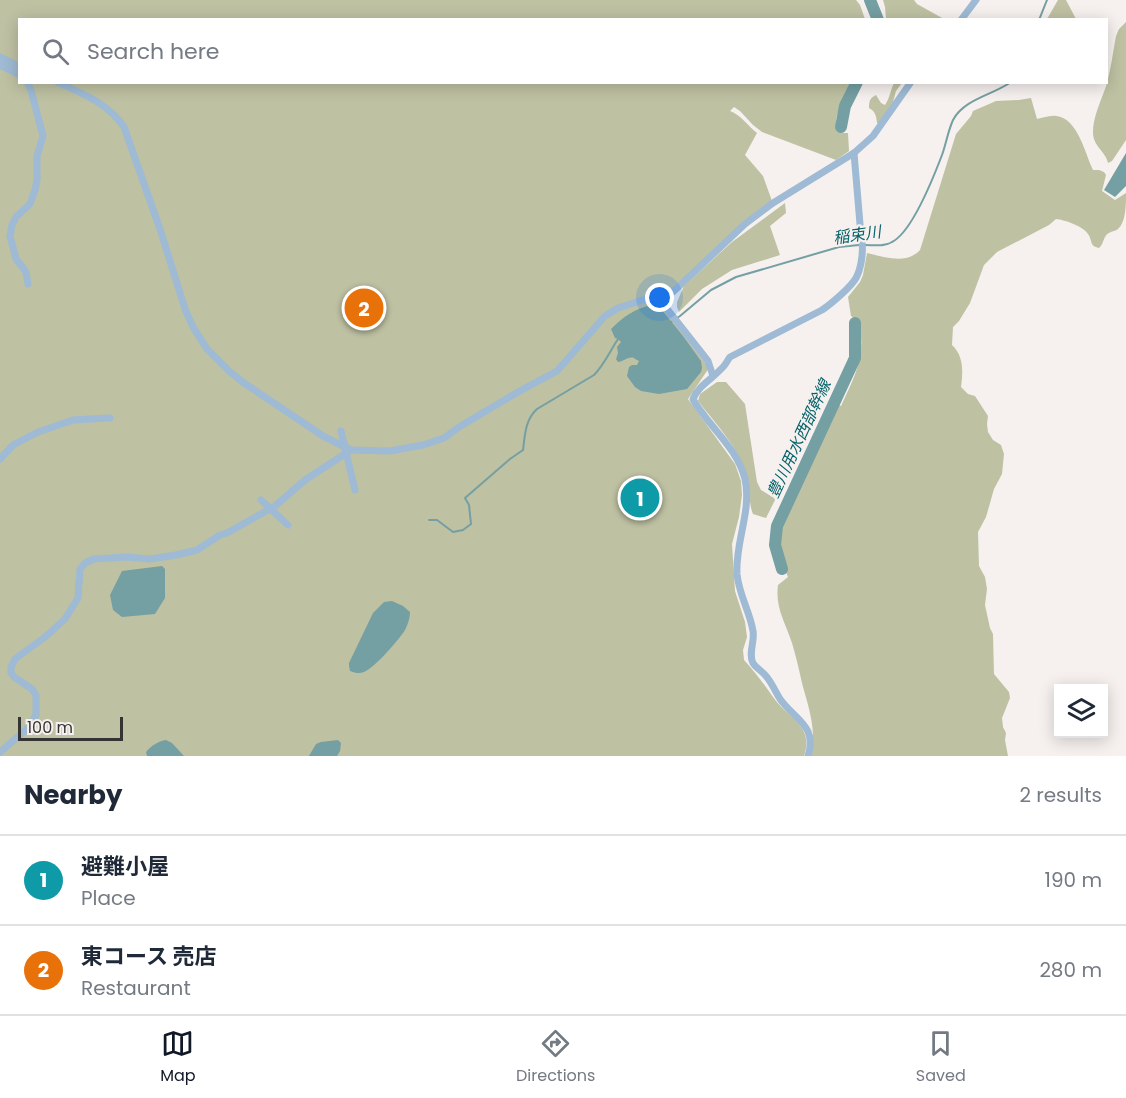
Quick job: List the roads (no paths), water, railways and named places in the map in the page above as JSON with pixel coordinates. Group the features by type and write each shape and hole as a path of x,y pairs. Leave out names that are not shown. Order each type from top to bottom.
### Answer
{"street":[{"path":"962,18 976,0"},
{"path":"0,57 18,66"},
{"path":"0,65 18,74"},
{"path":"28,84 43,136 37,156 35,190 30,204 16,217 10,236 16,259 26,272 28,284"},
{"path":"61,84 102,103 124,127 185,309 207,349 244,383 323,436 351,450 390,452 436,442 557,371 604,316 618,308 646,299 660,300 708,361 713,376"},
{"path":"660,300 673,292 745,224 773,203 854,153 873,136 910,84"},
{"path":"808,756 811,741 809,732 801,720 781,700 766,676 753,664 751,658 754,637 752,624 742,599 737,575 739,545 746,506 745,479 739,461 693,399 735,353 830,305 856,279 862,241 854,153"},
{"path":"0,459 13,445 38,432 73,420 110,418"},
{"path":"341,431 355,490"},
{"path":"0,752 29,727 36,715 36,696 32,689 14,677 11,667 15,660 65,619 78,598 80,569 85,563 94,559 127,557 150,559 196,550 275,506 305,480 351,450"},
{"path":"261,500 288,525"}],"water":[{"path":"1126,153 1126,186 1115,197 1104,190"},
{"path":"652,305 661,309 701,361 701,372 687,389 659,394 641,391 627,376 629,367 637,365 639,361 628,358 618,362 616,359 617,347 621,342 615,338 611,329 629,314"},
{"path":"162,566 165,569 165,598 155,614 122,617 113,610 110,595 122,571"},
{"path":"392,601 410,612 405,630 369,669 360,673 350,671 349,663 373,613 384,602"},
{"path":"166,740 184,756 147,756 146,752 150,748"},
{"path":"338,740 341,743 337,756 309,756 316,744"}],"waterway":[{"name":"豊川用水西部幹線","path":"870,0 877,18"},
{"name":"稲束川","path":"1040,18 1047,0"},
{"name":"豊川用水西部幹線","path":"841,127 845,106 856,84"},
{"name":"稲束川","path":"865,245 886,245 900,236 928,189 953,120 971,102 1008,84"},
{"name":"稲束川","path":"671,322 711,290 736,277 839,247 859,245"},
{"name":"豊川用水西部幹線","path":"782,569 775,545 777,526 855,358 855,323"},
{"path":"429,520 437,520 453,532 463,530 471,524 469,505 465,498 523,450 525,433 533,413 594,375 618,339"}],"place":[{"name":"東コース 売店","path":"364,308"},
{"name":"避難小屋","path":"640,498"}]}
